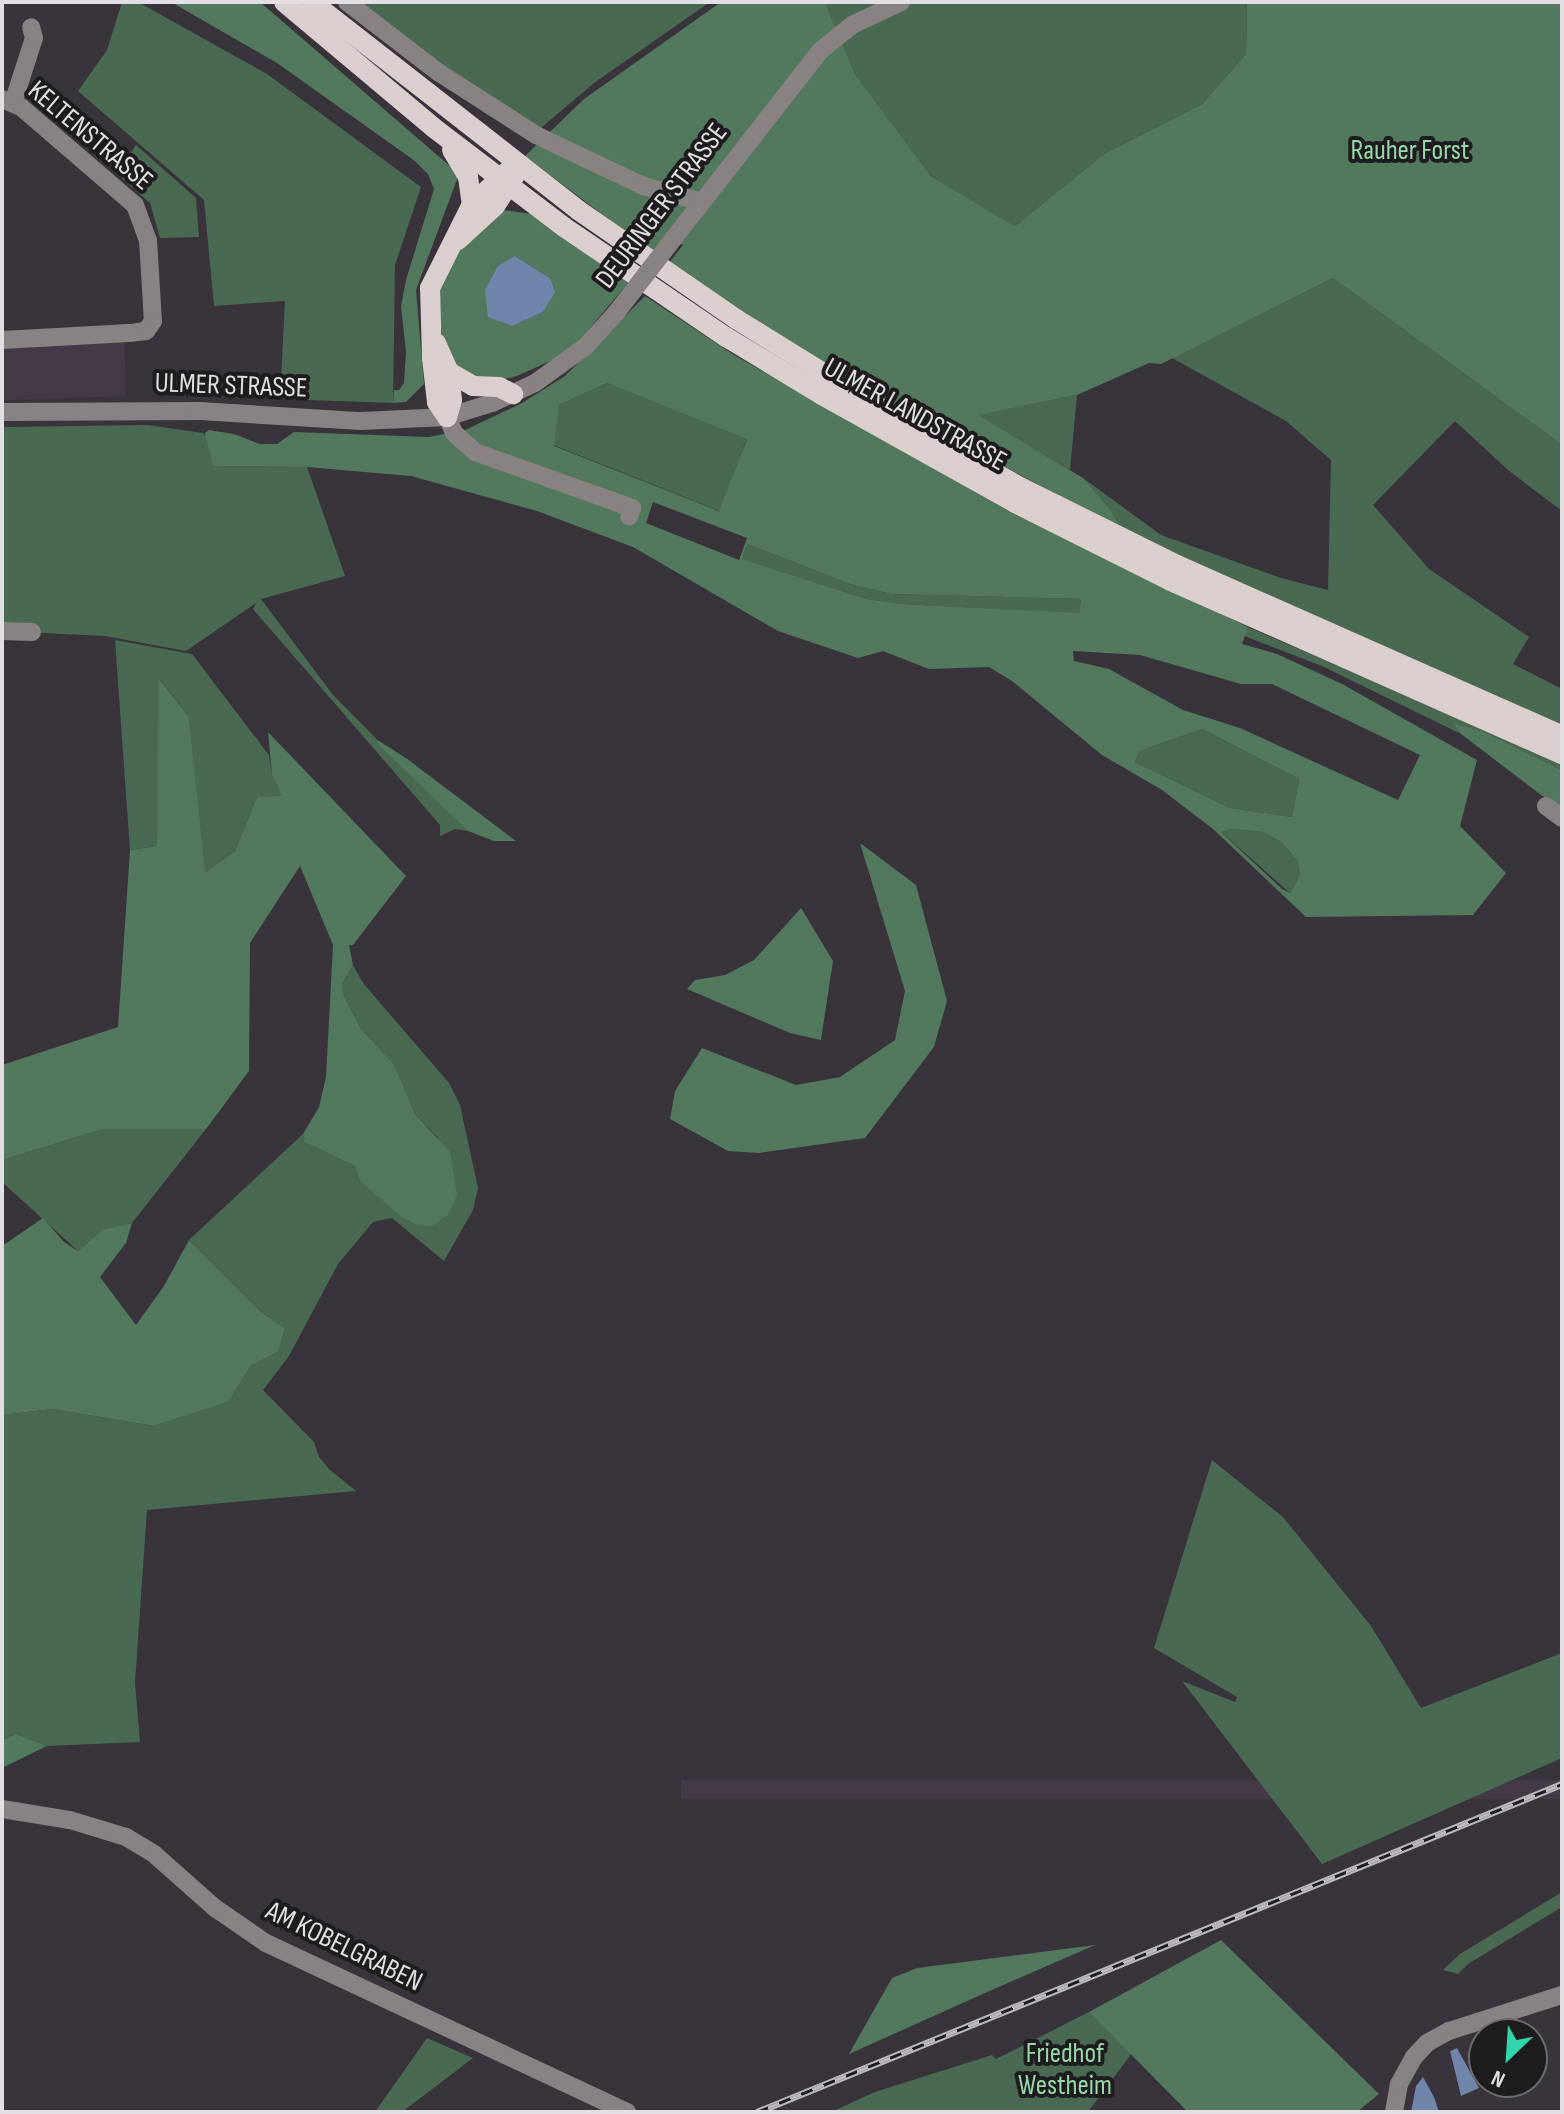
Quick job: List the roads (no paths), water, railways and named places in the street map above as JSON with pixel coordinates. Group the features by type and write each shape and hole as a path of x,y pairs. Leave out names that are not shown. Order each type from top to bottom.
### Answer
{"main road":[{"path":"284,2 308,10"},
{"name":"ULMER LANDSTRASSE","path":"308,10 434,128 626,271 726,337 959,473 1171,581 1562,754"},
{"name":"ULMER LANDSTRASSE","path":"308,10 578,210 736,319 953,450 1177,565 1562,736"},
{"path":"434,128 463,164 472,204"},
{"path":"449,422 437,402 430,288 472,204 504,182 519,164"},
{"path":"448,249 495,206 504,182"},
{"path":"433,336 449,372 452,400 449,422"},
{"path":"449,372 473,386 499,387 513,394"}],"street":[{"path":"347,2 438,72 536,135 643,186 702,202"},
{"name":"DEURINGER STRASSE","path":"449,422 513,394 570,359 616,313 820,51 852,25 901,2"},
{"path":"8,101 34,38 31,27"},
{"name":"KELTENSTRASSE","path":"2,340 146,331 151,328 153,311 148,240 135,205 8,101"},
{"name":"ULMER STRASSE","path":"2,412 200,411 449,422"},
{"path":"449,422 463,444 475,452 632,508 629,517"},
{"path":"2,631 32,632"},
{"path":"1546,806 1562,818"},
{"name":"AM KOBELGRABEN","path":"2,1809 70,1820 126,1837 154,1854 215,1908 266,1943 627,2112"},
{"path":"1394,2112 1394,2098 1406,2069 1427,2043 1449,2031 1562,1995"}],"water":[{"path":"515,256 550,278 555,292 543,312 513,326 488,317 485,290 498,266"},
{"path":"1457,2048 1468,2068 1468,2093 1461,2096 1450,2051"},
{"path":"1423,2077 1439,2112 1411,2112 1416,2086"}],"railway":[{"path":"757,2112 1562,1784"}],"park label":[{"name":"Rauher Forst","path":"1410,151"},
{"name":"Friedhof Westheim","path":"1065,2070"}]}
